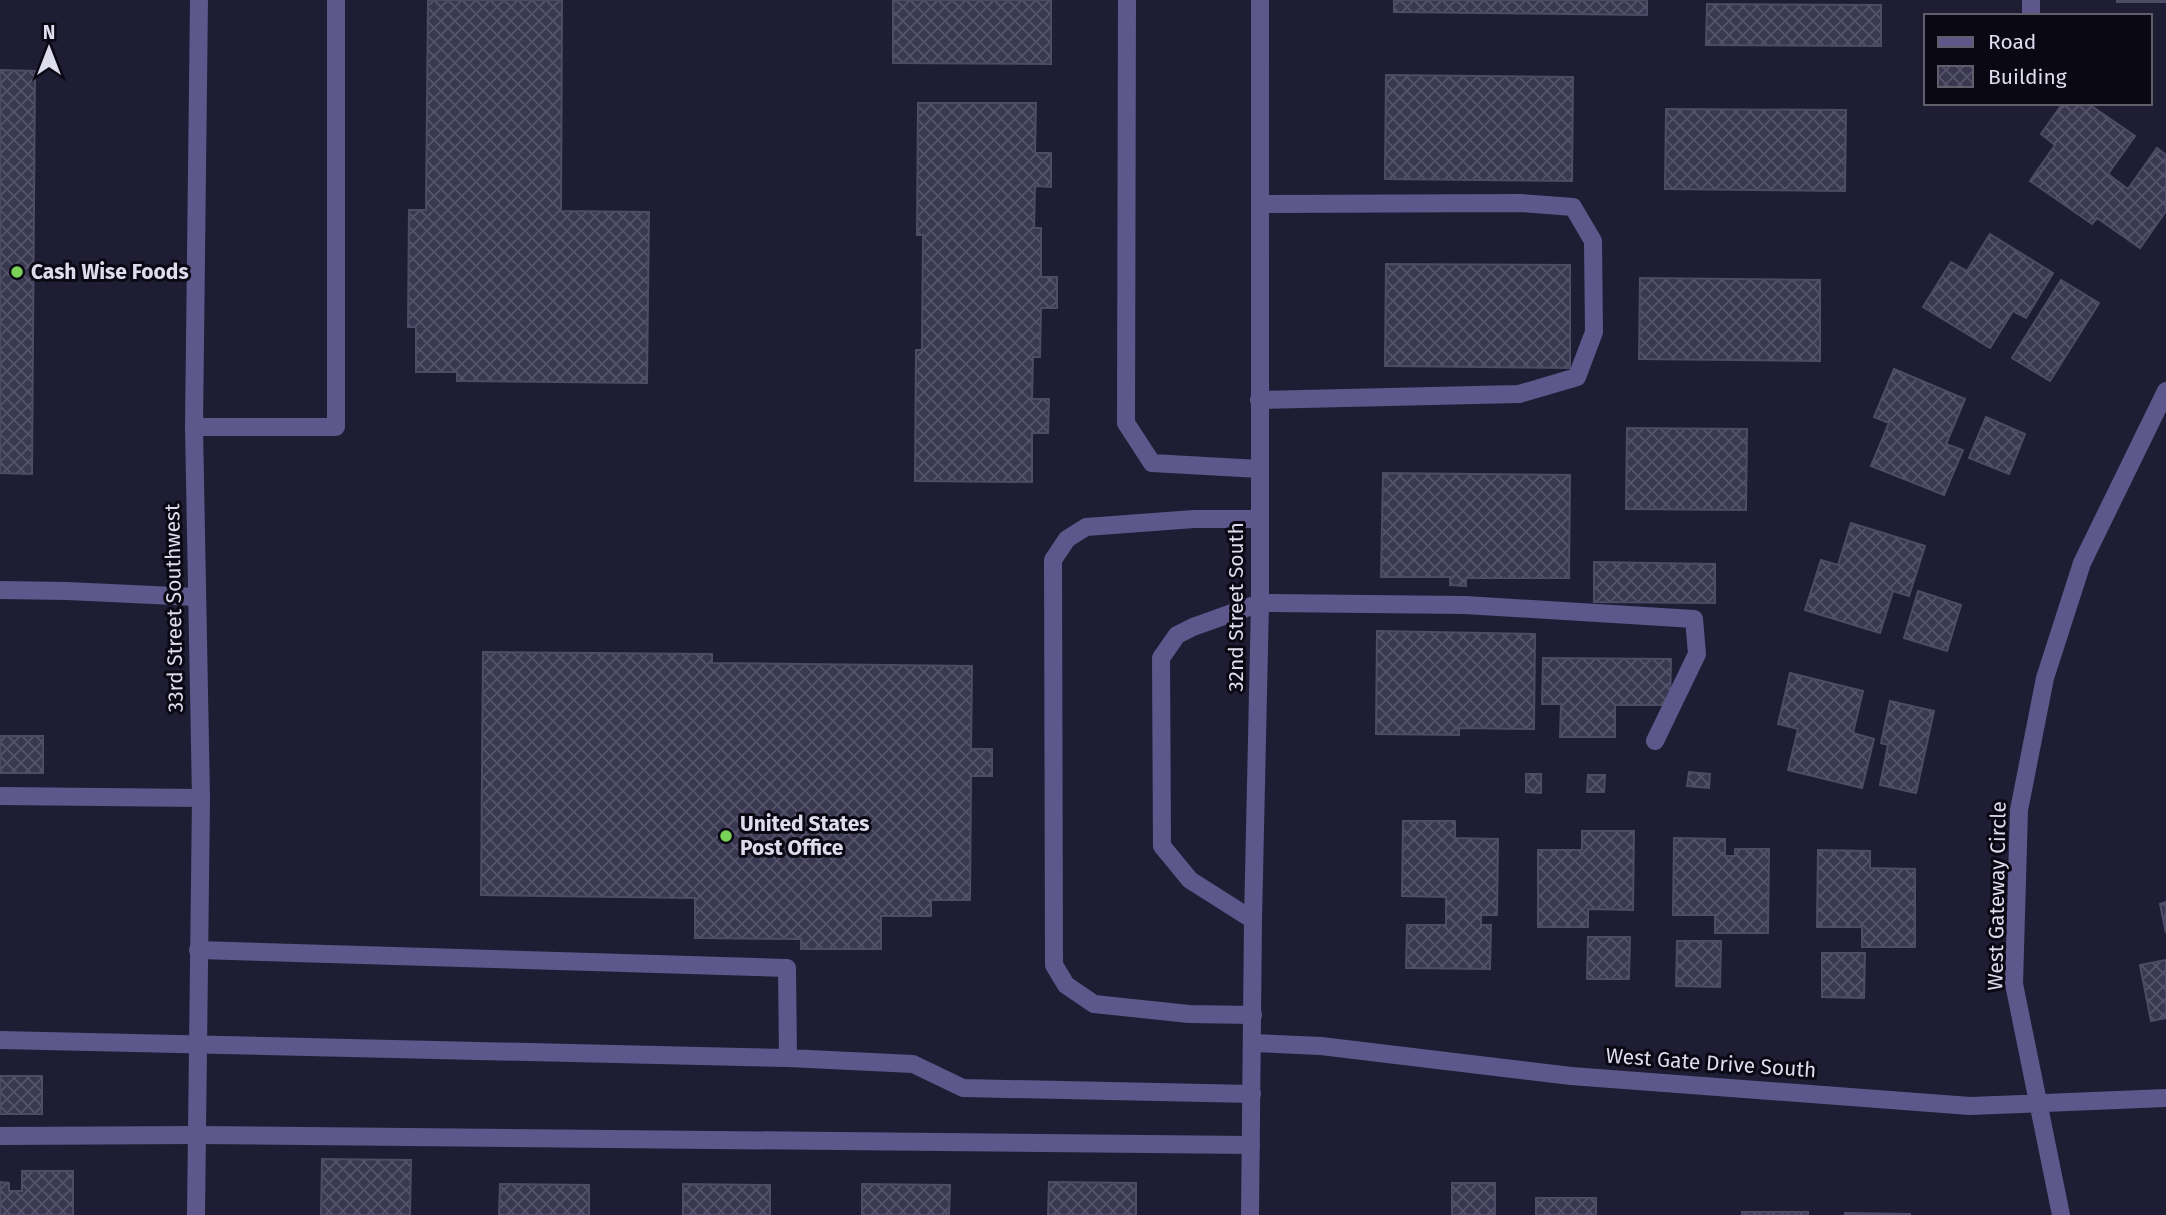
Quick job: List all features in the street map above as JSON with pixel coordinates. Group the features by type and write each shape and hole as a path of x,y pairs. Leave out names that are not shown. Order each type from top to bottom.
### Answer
{"street":[{"name":"33rd Street Southwest","path":"196,1215 201,798 194,427 199,0"},
{"path":"194,427 336,427 336,0"},
{"path":"1127,0 1126,422 1152,463 1259,469"},
{"name":"32nd Street South","path":"1250,1215 1260,603 1260,0"},
{"path":"1259,400 1519,394 1577,377 1594,332 1593,241 1573,207 1521,202 1260,204"},
{"name":"West Gateway Circle","path":"2061,1215 2014,984 2019,810 2045,678 2082,563 2166,391"},
{"path":"1253,1015 1189,1014 1094,1004 1066,985 1054,965 1053,560 1067,539 1086,527 1194,519 1259,519"},
{"path":"0,590 196,597"},
{"path":"1253,920 1190,880 1162,846 1161,658 1177,635 1185,631 1260,603 1465,605 1694,619 1697,654 1655,741"},
{"path":"0,796 201,798"},
{"path":"198,950 787,968 788,1058"},
{"path":"0,1040 788,1058 913,1064 963,1088 1252,1094"},
{"name":"West Gate Drive South","path":"1253,1043 1321,1046 1585,1077 1970,1106 2166,1098"},
{"path":"0,1136 197,1135 1251,1145"}],"building":[{"path":"428,0 562,0 561,211 649,212 647,383 457,381 457,372 416,372 416,327 408,327 409,210 426,210"},
{"path":"893,0 1051,0 1051,64 893,63"},
{"path":"1394,0 1647,0 1647,15 1394,12"},
{"path":"2166,0 2166,2 2117,2"},
{"path":"1707,4 1881,5 1881,46 1706,45"},
{"name":"Cash Wise Foods","path":"0,70 35,71 32,474 0,473"},
{"path":"1386,75 1573,77 1572,181 1385,179"},
{"path":"918,103 1036,103 1035,153 1051,153 1051,187 1035,186 1034,228 1041,228 1041,277 1057,277 1057,308 1041,308 1040,357 1033,357 1032,399 1049,399 1048,433 1032,433 1032,482 915,481 916,350 922,350 923,235 917,235"},
{"path":"2062,105 2090,105 2135,136 2108,174 2128,189 2157,148 2166,155 2166,211 2140,248 2097,218 2092,224 2030,181 2055,145 2041,134"},
{"path":"1666,109 1846,110 1845,191 1665,189"},
{"path":"1990,234 2053,273 2026,318 2013,311 1990,348 1923,307 1951,262 1967,271"},
{"path":"1386,264 1570,265 1570,368 1385,366"},
{"path":"1640,278 1820,280 1820,361 1639,359"},
{"path":"2061,280 2099,303 2050,381 2012,358"},
{"path":"1894,369 1965,399 1946,444 1963,450 1944,495 1871,466 1889,423 1874,417"},
{"path":"1986,417 2025,434 2009,474 1969,458"},
{"path":"1627,428 1747,429 1746,510 1626,509"},
{"path":"1383,473 1570,475 1569,578 1466,578 1466,586 1450,585 1450,577 1381,577"},
{"path":"1851,523 1925,546 1909,596 1893,591 1880,633 1805,610 1821,560 1838,565"},
{"path":"1594,562 1715,564 1715,603 1594,602"},
{"path":"1918,591 1961,605 1947,651 1904,638"},
{"path":"1377,631 1535,634 1534,729 1459,728 1459,735 1376,734"},
{"name":"United States Post Office","path":"483,652 712,654 712,663 972,666 971,749 992,749 992,776 971,776 970,900 931,900 931,916 881,916 881,949 801,949 801,939 695,938 695,898 481,895"},
{"path":"1543,658 1671,659 1670,705 1615,705 1615,737 1560,737 1561,704 1542,704"},
{"path":"1790,673 1863,691 1853,733 1874,739 1862,788 1788,770 1798,729 1778,724"},
{"path":"1890,701 1934,711 1916,793 1880,785 1888,745 1881,743"},
{"path":"0,736 43,736 43,773 0,773"},
{"path":"1689,772 1710,774 1709,788 1687,786"},
{"path":"1526,774 1541,774 1541,793 1526,792"},
{"path":"1588,775 1605,775 1604,792 1587,792"},
{"path":"1403,821 1455,821 1455,838 1498,839 1497,915 1481,915 1481,925 1491,925 1490,969 1406,968 1407,925 1446,925 1446,897 1402,896"},
{"path":"1582,831 1634,831 1633,910 1588,909 1588,927 1538,927 1538,850 1582,850"},
{"path":"1674,838 1725,839 1725,856 1735,856 1735,849 1769,849 1768,933 1715,933 1715,915 1673,915"},
{"path":"1818,850 1870,851 1870,868 1915,869 1915,947 1862,947 1862,927 1817,927"},
{"path":"2166,902 2166,933 2160,904"},
{"path":"1588,937 1630,937 1629,979 1587,979"},
{"path":"1677,941 1721,941 1720,987 1676,986"},
{"path":"1822,953 1865,953 1864,998 1822,997"},
{"path":"2166,960 2166,1018 2151,1021 2140,965"},
{"path":"0,1076 42,1076 42,1114 0,1114"},
{"path":"322,1159 411,1160 410,1215 321,1215"},
{"path":"22,1171 73,1171 73,1215 0,1215 0,1182 9,1183 9,1191 22,1191"},
{"path":"1049,1182 1136,1183 1136,1215 1048,1215"},
{"path":"1452,1183 1495,1183 1495,1215 1452,1215"},
{"path":"500,1184 589,1185 589,1215 499,1215"},
{"path":"683,1184 770,1185 770,1215 683,1215"},
{"path":"862,1184 950,1185 949,1215 862,1215"},
{"path":"1536,1198 1596,1198 1596,1215 1536,1215"},
{"path":"1742,1212 1808,1212 1808,1215 1742,1215"},
{"path":"1910,1214 1910,1215 1845,1215"}],"place":[{"name":"Cash Wise Foods","path":"17,272"},
{"name":"United States Post Office","path":"726,836"}]}
